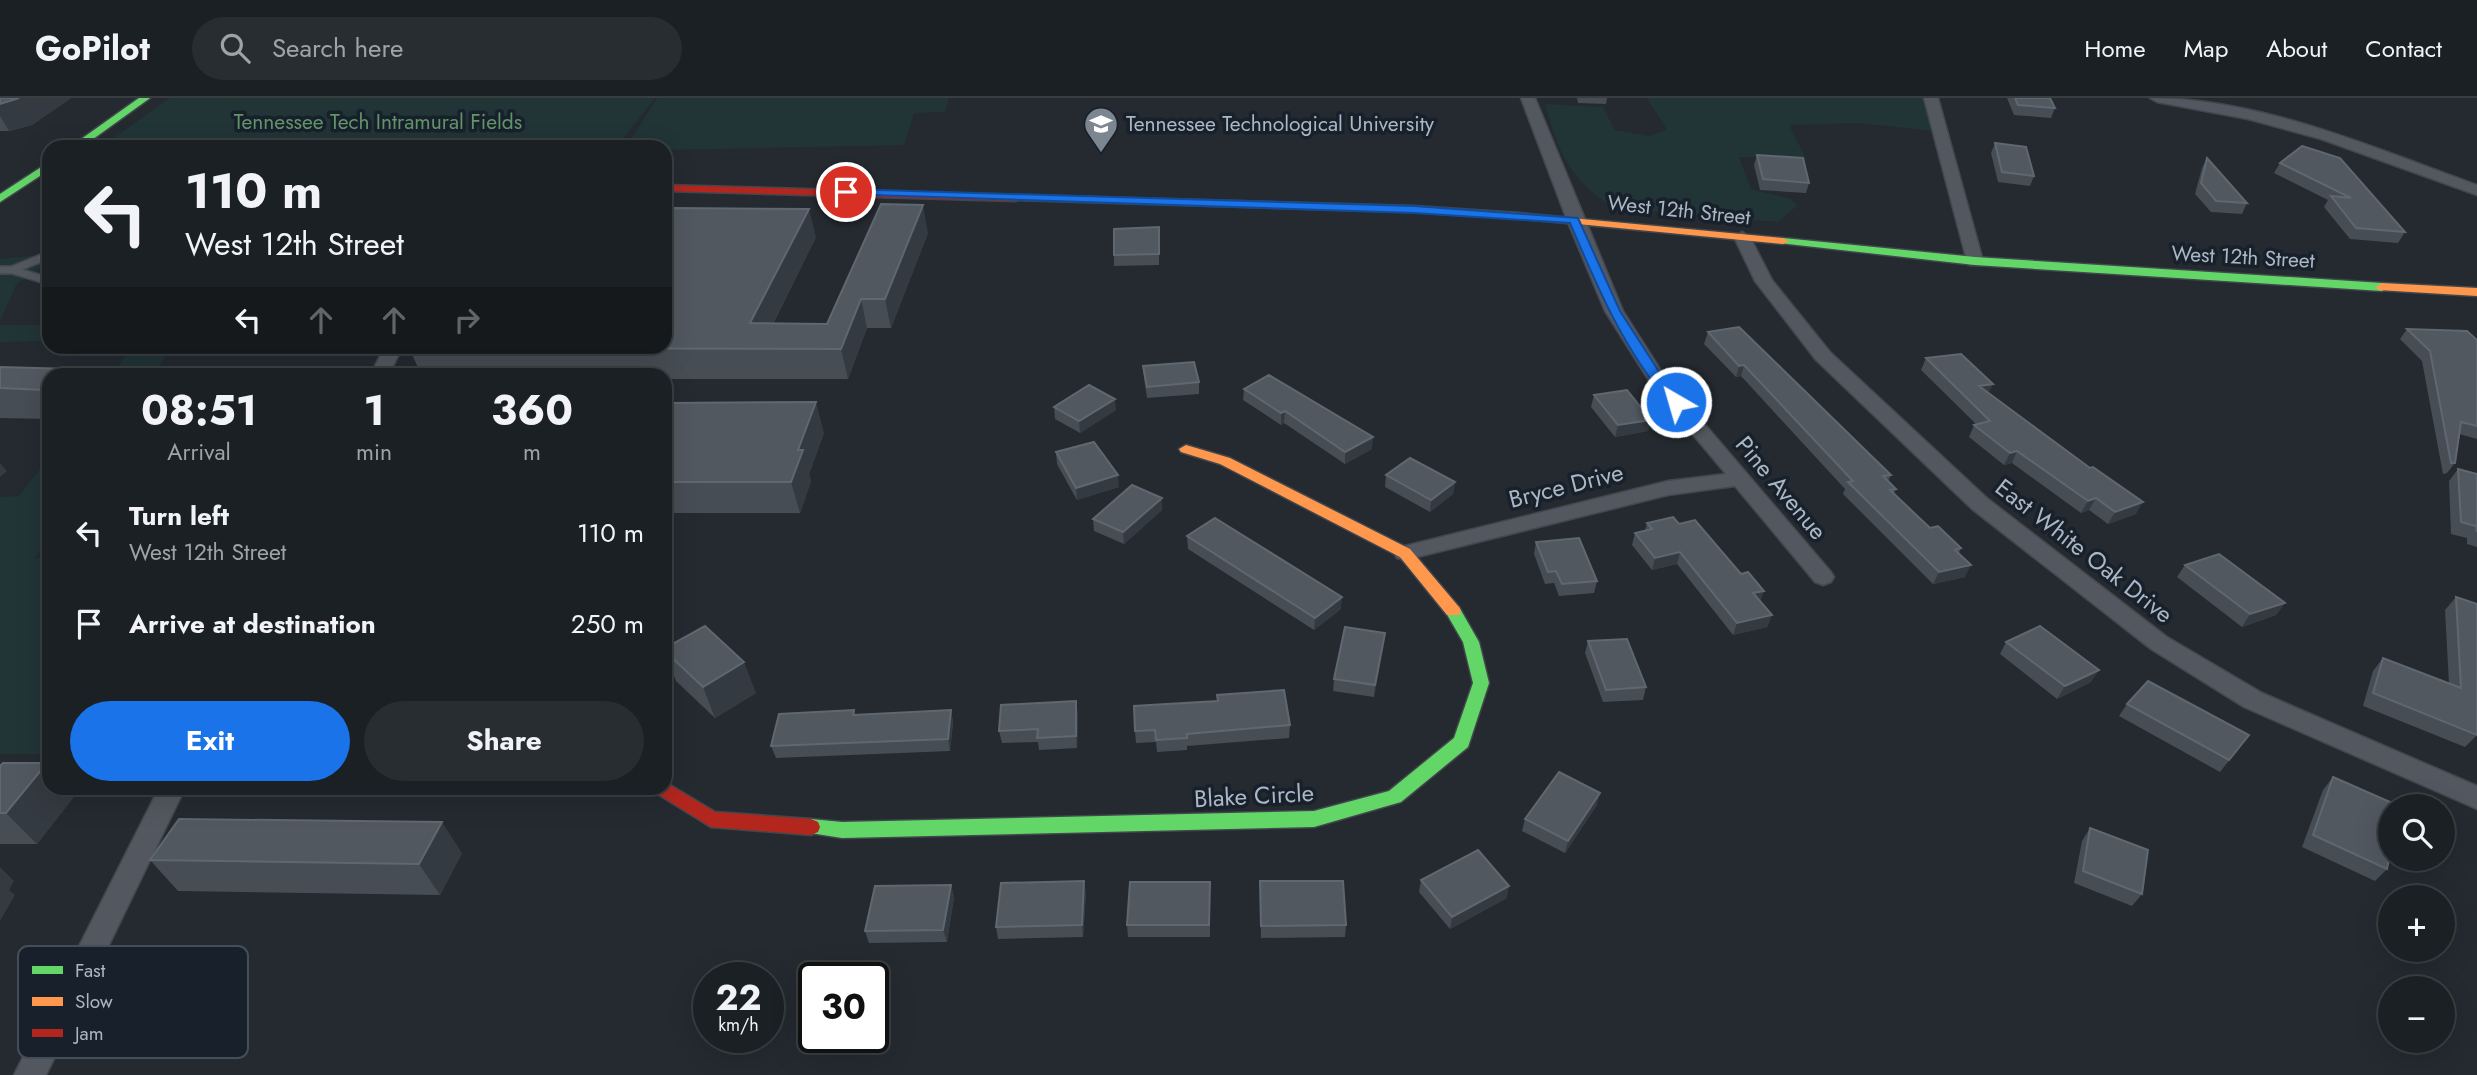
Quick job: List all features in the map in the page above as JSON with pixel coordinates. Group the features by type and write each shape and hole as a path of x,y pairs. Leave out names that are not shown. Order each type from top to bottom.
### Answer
{"main road":[{"path":"85,140 145,98"},
{"path":"14,170 42,169"},
{"path":"0,199 42,172"},
{"name":"West 12th Street","path":"672,188 1400,209 1574,220 1975,261 2477,292"},
{"name":"Blake Circle","path":"672,794 711,819 842,830 1314,819 1395,797 1462,742 1481,683 1471,642 1451,607 1405,553 1225,461 1185,449"}],"street":[{"name":"Pine Avenue","path":"1528,98 1574,220 1614,311 1660,383 1823,577"},
{"path":"1931,98 1975,261"},
{"path":"2158,98 2249,115 2391,157 2477,190"},
{"path":"2249,115 2260,98"},
{"name":"East White Oak Drive","path":"1742,237 1764,281 1823,356 1980,504 2159,643 2253,700 2477,798"},
{"name":"Bryce Drive","path":"1405,553 1668,488 1741,479"},
{"path":"94,946 169,795"},
{"path":"30,1075 38,1058"}],"lane":[{"path":"12,270 42,258"},
{"path":"0,270 12,270 42,279"}],"green space":[{"name":"Tennessee Tech Intramural Fields","path":"170,98 655,98 622,140 111,140"},
{"path":"657,98 949,98 945,112 914,113 904,145 672,150 672,140 630,140"},
{"path":"1647,98 1923,98 1933,131 1859,123 1789,125 1807,160 1739,157 1751,189 1791,199 1797,206 1778,222 1614,208 1586,186 1568,164 1555,138 1545,104 1603,107 1615,130 1649,136 1667,130"},
{"path":"42,255 42,267 16,285 0,321 0,259"},
{"path":"0,325 42,325 42,341 0,342"},
{"path":"128,354 167,354 157,368 117,368"},
{"path":"42,466 42,548 34,558 42,559 42,754 0,754 0,497 19,496"}],"building":[{"path":"0,98 19,98 0,104"},
{"path":"2015,98 2050,98 2055,108 2018,105"},
{"path":"1995,143 2026,147 2034,176 2002,172"},
{"path":"2302,146 2340,158 2405,232 2356,228 2331,196 2351,198 2280,163"},
{"path":"1757,155 1803,158 1809,183 1763,179"},
{"path":"2207,158 2247,203 2216,201 2201,183"},
{"path":"881,204 923,205 885,299 861,299 841,349 672,349 674,208 809,209 750,323 827,324"},
{"path":"1159,227 1159,254 1114,255 1114,229"},
{"path":"1739,327 1891,475 1883,476 1896,489 1890,490 1930,528 1938,526 1961,548 1955,550 1971,565 1939,572 1848,482 1853,481 1744,365 1739,366 1708,332"},
{"path":"2407,329 2467,331 2477,340 2477,426 2461,422 2455,463 2451,463 2430,351"},
{"path":"1961,354 1993,384 1979,386 2090,468 2093,467 2143,502 2115,512 2096,498 2088,501 2017,451 2010,453 1974,425 1990,421 1926,358"},
{"path":"1194,362 1199,382 1147,387 1143,366"},
{"path":"0,367 42,368 42,390 0,388"},
{"path":"1269,375 1373,437 1345,452 1285,411 1281,413 1244,389"},
{"path":"1089,385 1115,399 1079,421 1054,407"},
{"path":"1627,390 1651,420 1618,425 1594,395"},
{"path":"816,402 798,450 803,450 791,482 672,482 672,403"},
{"path":"1094,442 1118,475 1076,488 1056,452"},
{"path":"1410,458 1455,482 1431,500 1386,475"},
{"path":"2458,469 2477,474 2477,532 2476,526 2461,522"},
{"path":"1132,485 1162,498 1123,532 1093,519"},
{"path":"1673,517 1679,524 1695,520 1741,574 1748,572 1764,591 1753,593 1772,615 1737,623 1680,552 1655,558 1635,533 1652,529 1647,523"},
{"path":"1215,518 1342,597 1315,618 1187,536"},
{"path":"1579,538 1597,581 1562,584 1556,571 1548,572 1536,542"},
{"path":"2219,554 2285,603 2250,614 2185,565"},
{"path":"2456,597 2477,604 2477,735 2373,693 2383,658 2461,688"},
{"path":"705,626 744,662 703,687 672,658 672,644"},
{"path":"2040,626 2099,670 2065,686 2006,642"},
{"path":"1345,627 1385,633 1375,685 1334,679"},
{"path":"1627,639 1646,687 1606,690 1588,641"},
{"path":"2148,681 2249,735 2229,760 2127,704"},
{"path":"1284,690 1290,725 1187,734 1187,738 1156,740 1155,730 1135,731 1134,706 1218,701 1217,695"},
{"path":"1076,701 1076,736 1037,738 1038,729 999,731 1001,705"},
{"path":"854,710 853,715 951,710 948,739 771,746 779,714"},
{"path":"3,763 42,763 42,769 6,813 0,813 0,766"},
{"path":"1559,772 1600,793 1568,841 1525,819"},
{"path":"2333,777 2378,797 2378,865 2313,835"},
{"path":"179,819 442,822 419,864 150,860"},
{"path":"2090,828 2148,850 2142,894 2083,871"},
{"path":"1478,850 1509,886 1452,917 1421,880"},
{"path":"1084,881 1082,925 996,927 1001,883"},
{"path":"1260,881 1343,881 1346,925 1261,926"},
{"path":"1130,882 1210,882 1209,925 1127,925"},
{"path":"951,885 943,930 865,931 875,886"}],"traffic: fast":[{"path":"85,140 145,98"},
{"path":"0,199 42,170"},
{"path":"1016,198 1414,209 1519,216"},
{"path":"1783,241 1975,261 2382,287"},
{"path":"811,827 842,830 1314,819 1395,797 1462,742 1481,683 1471,642 1453,611"}],"traffic: slow":[{"path":"1519,216 1783,241"},
{"path":"2382,287 2477,292"},
{"path":"1186,449 1225,461 1405,553 1453,611"}],"traffic: jam":[{"path":"672,188 1016,198"},
{"path":"672,794 711,819 811,827"}],"place":[{"name":"Tennessee Technological University","path":"1101,154"}],"route":[{"path":"846,192 1414,209 1574,220 1614,311 1660,383 1676,402"}]}
